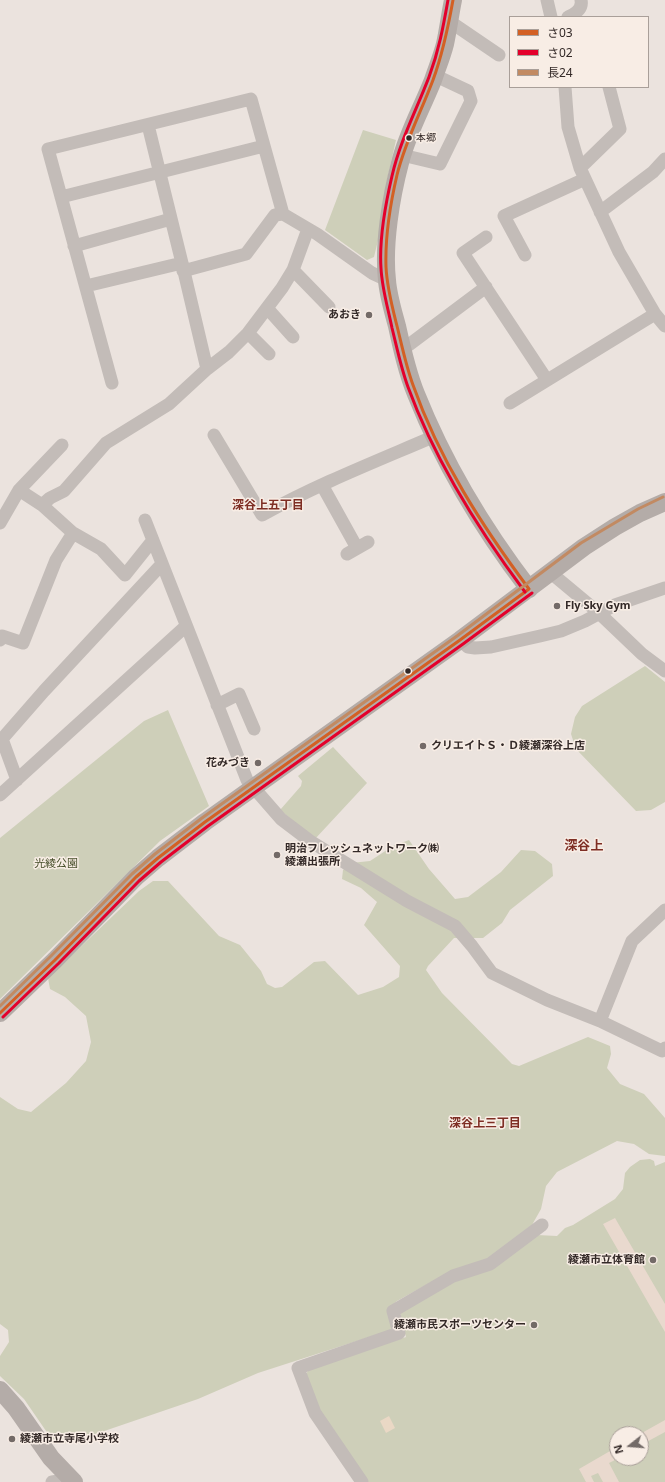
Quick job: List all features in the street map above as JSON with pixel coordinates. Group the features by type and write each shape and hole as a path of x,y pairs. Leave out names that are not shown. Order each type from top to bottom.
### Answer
{"street":[{"path":"453,0 445,45 402,155 389,220 386,260 387,280 402,350 415,393 460,485 503,555 529,589"},
{"path":"547,0 552,16"},
{"path":"571,16 576,14 582,4 582,0"},
{"path":"449,21 499,55"},
{"path":"402,155 440,164 471,101 468,91 434,74"},
{"path":"565,88 568,127 573,148 582,174 619,252 655,314 665,326"},
{"path":"525,255 504,216 582,174 620,129 609,88"},
{"path":"112,383 48,149 251,100 283,214 308,229 372,273 387,280"},
{"path":"148,125 207,369"},
{"path":"61,197 264,146"},
{"path":"600,212 653,172 664,161"},
{"path":"86,286 246,254 275,216 283,214"},
{"path":"74,246 171,220"},
{"path":"42,505 50,498 64,491 106,442 169,404 207,369 229,352 248,333 282,288 293,270 308,229"},
{"path":"486,237 463,253 546,380"},
{"path":"293,270 329,307"},
{"path":"402,350 486,288"},
{"path":"267,308 292,337"},
{"path":"510,403 655,314"},
{"path":"248,333 269,354"},
{"path":"214,435 262,515 322,485 435,436"},
{"path":"0,524 19,490 62,445"},
{"path":"322,485 357,548"},
{"path":"19,490 42,505 73,533 101,549 125,575 153,540"},
{"path":"0,1013 55,960 136,877 158,858 460,640 584,547 640,513 665,502"},
{"path":"145,520 247,780 281,819 310,841 407,901 455,926 492,973 547,1000 600,1021 662,1051 665,1048"},
{"path":"0,640 2,636 23,642 56,560 73,533"},
{"path":"17,780 2,739 44,691 162,564"},
{"path":"551,573 599,613 642,654 665,671"},
{"path":"460,640 468,647 491,647 561,631 585,621 615,605 665,588"},
{"path":"0,795 186,626"},
{"path":"217,706 239,694 254,728"},
{"path":"600,1021 632,941 665,910"},
{"path":"362,1482 315,1413 298,1368 399,1333 393,1311 453,1276 490,1264 542,1225"},
{"path":"0,1390 16,1408 51,1458 72,1481"},
{"path":"52,1482 72,1481"}],"green space":[{"path":"363,130 396,140 387,180 384,215 374,257 367,260 325,230"},
{"path":"645,666 665,682 665,802 651,810 636,811 576,749 571,734 575,717 582,706"},
{"name":"光綾公園","path":"168,710 209,806 160,841 0,999 0,838 144,721"},
{"path":"333,747 367,783 315,839 280,810 301,786 302,781 298,776"},
{"path":"409,840 429,869 455,899 468,897 501,872 521,850 535,851 552,864 553,876 510,910 502,923 483,938 454,938 426,970 442,993 512,1064 519,1066 588,1037 610,1046 611,1054 607,1068 620,1084 644,1094 665,1118 665,1156 649,1154 634,1144 617,1141 557,1172 546,1186 541,1209 532,1225 486,1262 453,1270 397,1301 391,1306 391,1330 258,1373 198,1399 78,1440 55,1444 24,1399 0,1376 0,1356 9,1342 8,1330 0,1324 0,1097 18,1109 31,1112 66,1083 86,1061 91,1042 86,1016 65,997 50,989 48,978 139,891 153,881 168,881 219,936 240,945 261,971 267,984 275,988 282,987 314,962 325,961 358,995 383,987 399,977 400,966 364,925 377,902 361,888 342,879 343,870 351,863 370,861 393,846"},
{"name":"綾瀬市民スポーツセンター","path":"650,1159 654,1161 655,1166 665,1162 665,1482 366,1482 320,1410 305,1376 309,1369 406,1337 400,1316 403,1307 537,1235 557,1236 565,1228 573,1225 615,1199 623,1189 625,1173 630,1167 640,1160"}],"sand":[{"path":"389,1416 395,1428 386,1433 380,1421"}],"shaded area":[{"path":"615,1218 665,1304 665,1332 603,1224"},
{"path":"665,1420 665,1432 649,1441 649,1429"},
{"path":"609,1452 609,1466 611,1466 619,1482 603,1482 598,1473 591,1476 594,1482 586,1482 579,1469"}],"transit line":[{"name":"さ02","path":"448,0 435,58 395,163 385,210 382,234 381,268 385,298 403,373 419,414 444,468 459,494 474,519 525,592"},
{"name":"さ03","path":"453,0 437,70 409,139 397,175 387,232 387,282 408,371 435,439 478,516 529,589"},
{"name":"長24","path":"0,1006 132,874 155,854 202,818 457,636 581,543 638,509 663,497"},
{"name":"さ03","path":"0,1013 55,960 136,877 158,858 205,822 529,589"},
{"name":"さ02","path":"3,1017 59,963 139,881 161,862 208,826 532,593"}],"place":[{"name":"本郷","path":"409,138"},
{"name":"あおき","path":"369,315"},
{"name":"Fly Sky Gym","path":"557,606"},
{"name":"クリエイトＳ・Ｄ綾瀬深谷上店","path":"423,746"},
{"name":"花みづき","path":"258,763"},
{"name":"明治フレッシュネットワーク㈱ 綾瀬出張所","path":"277,855"},
{"name":"綾瀬市立体育館","path":"653,1260"},
{"name":"綾瀬市民スポーツセンター","path":"534,1325"},
{"name":"綾瀬市立寺尾小学校","path":"12,1439"}],"district":[{"name":"深谷上五丁目","path":"268,506"},
{"name":"深谷上","path":"584,846"},
{"name":"深谷上三丁目","path":"485,1124"}]}
